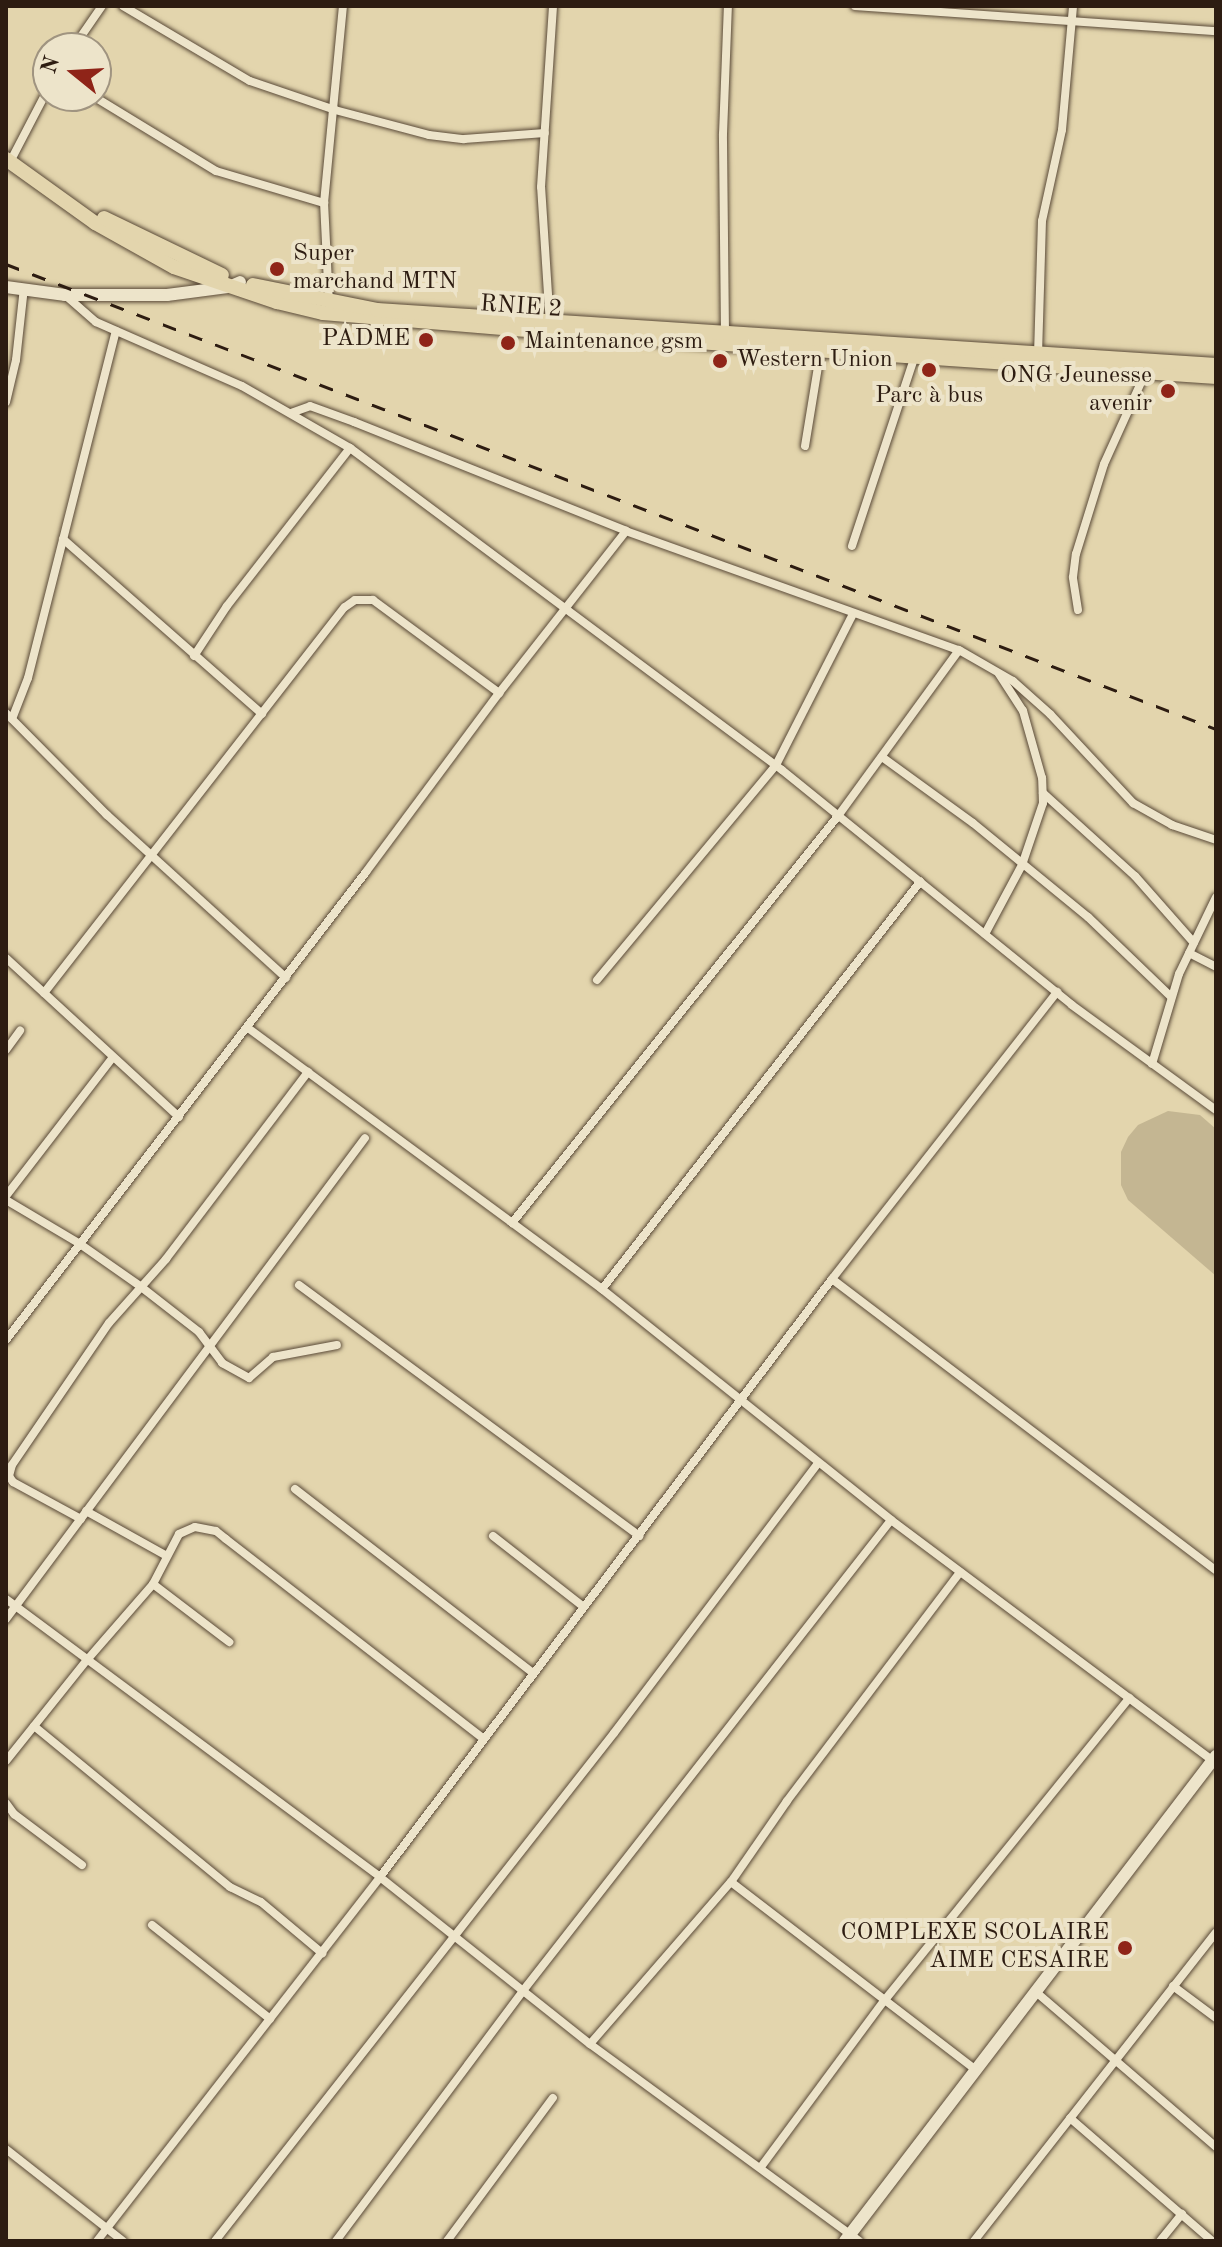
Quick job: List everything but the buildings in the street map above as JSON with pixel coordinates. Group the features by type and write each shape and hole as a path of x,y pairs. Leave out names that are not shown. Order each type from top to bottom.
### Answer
{"highway":[{"name":"RNIE 2","path":"8,160 133,246 174,267 329,308 1147,367 1216,377"},
{"name":"RNIE 2","path":"1147,367 1216,365"}],"main road":[{"path":"6,287 65,295 167,295 234,284"},
{"path":"852,2239 976,2070 1215,1760"}],"street":[{"path":"84,32 102,6"},
{"path":"123,6 250,81 335,110 429,135 464,139 545,133"},
{"path":"329,308 324,203 343,6"},
{"path":"550,326 541,187 553,6"},
{"path":"725,338 723,134 728,6"},
{"path":"855,6 1216,31"},
{"path":"1038,359 1042,221 1062,130 1073,6"},
{"path":"112,108 216,171 324,203"},
{"path":"8,160 35,112"},
{"path":"6,402 16,360 24,288"},
{"path":"65,295 83,313 116,331 215,372 350,448 776,765 1057,992 1216,1110"},
{"path":"116,331 28,678 9,716 151,855 286,978"},
{"path":"805,446 821,345"},
{"path":"852,546 915,351"},
{"path":"1078,610 1073,577 1076,554 1104,464 1147,367"},
{"path":"291,413 310,406 626,531 959,650 997,670 1050,714 1133,803 1172,825 1216,840"},
{"path":"194,656 227,606 350,448"},
{"path":"6,1340 626,531"},
{"path":"63,539 262,714"},
{"path":"44,993 345,607 364,598 373,600 499,693"},
{"path":"597,980 776,765 853,614"},
{"path":"512,1223 838,816 959,650"},
{"path":"985,934 1022,865 1035,833 1043,793 1038,757 1023,711 997,670"},
{"path":"882,757 1088,917 1171,997"},
{"path":"1043,793 1135,876 1192,948 1216,967"},
{"path":"602,1289 920,882"},
{"path":"1152,1064 1171,997 1216,897"},
{"path":"6,958 179,1117"},
{"path":"97,2241 322,1953 832,1279 1057,992"},
{"path":"248,1028 602,1289 891,1520 1215,1760"},
{"path":"6,1050 20,1031"},
{"path":"113,1057 6,1198 140,1286 199,1332 222,1363 249,1378 273,1357 337,1345"},
{"path":"165,1555 13,1482 8,1476 12,1465 109,1323 166,1259 308,1072"},
{"path":"6,1619 365,1138"},
{"path":"832,1279 1216,1571"},
{"path":"299,1285 639,1536"},
{"path":"215,2241 454,1938 818,1463"},
{"path":"295,1489 533,1673"},
{"path":"336,2241 522,1992 823,1603 891,1520"},
{"path":"6,1761 153,1584 165,1555 179,1534 195,1527 216,1531 484,1739"},
{"path":"493,1536 584,1607"},
{"path":"590,2044 731,1882 787,1801 960,1572"},
{"path":"153,1584 229,1642"},
{"path":"6,1599 380,1877 522,1992 761,2167 852,2239"},
{"path":"761,2167 884,2001 1129,1698"},
{"path":"34,1726 230,1887 261,1902 322,1953"},
{"path":"6,1803 14,1814 82,1865"},
{"path":"731,1882 976,2070"},
{"path":"152,1925 270,2019"},
{"path":"974,2241 1216,1932"},
{"path":"1173,1986 1216,2018"},
{"path":"1036,1992 1216,2147"},
{"path":"447,2241 553,2098"},
{"path":"1070,2118 1212,2241"},
{"path":"6,2149 123,2241"},
{"path":"1160,2241 1182,2214"}],"shaded area":[{"path":"1168,1111 1200,1115 1216,1129 1216,1276 1128,1200 1121,1185 1121,1152 1128,1137 1138,1125"}],"railway":[{"path":"6,264 1216,729"}],"place":[{"name":"Super marchand MTN","path":"277,269"},
{"name":"PADME","path":"426,340"},
{"name":"Maintenance gsm","path":"508,343"},
{"name":"Western Union","path":"720,361"},
{"name":"Parc à bus","path":"929,370"},
{"name":"ONG Jeunesse avenir","path":"1168,391"},
{"name":"COMPLEXE SCOLAIRE AIME CESAIRE","path":"1125,1948"}]}
